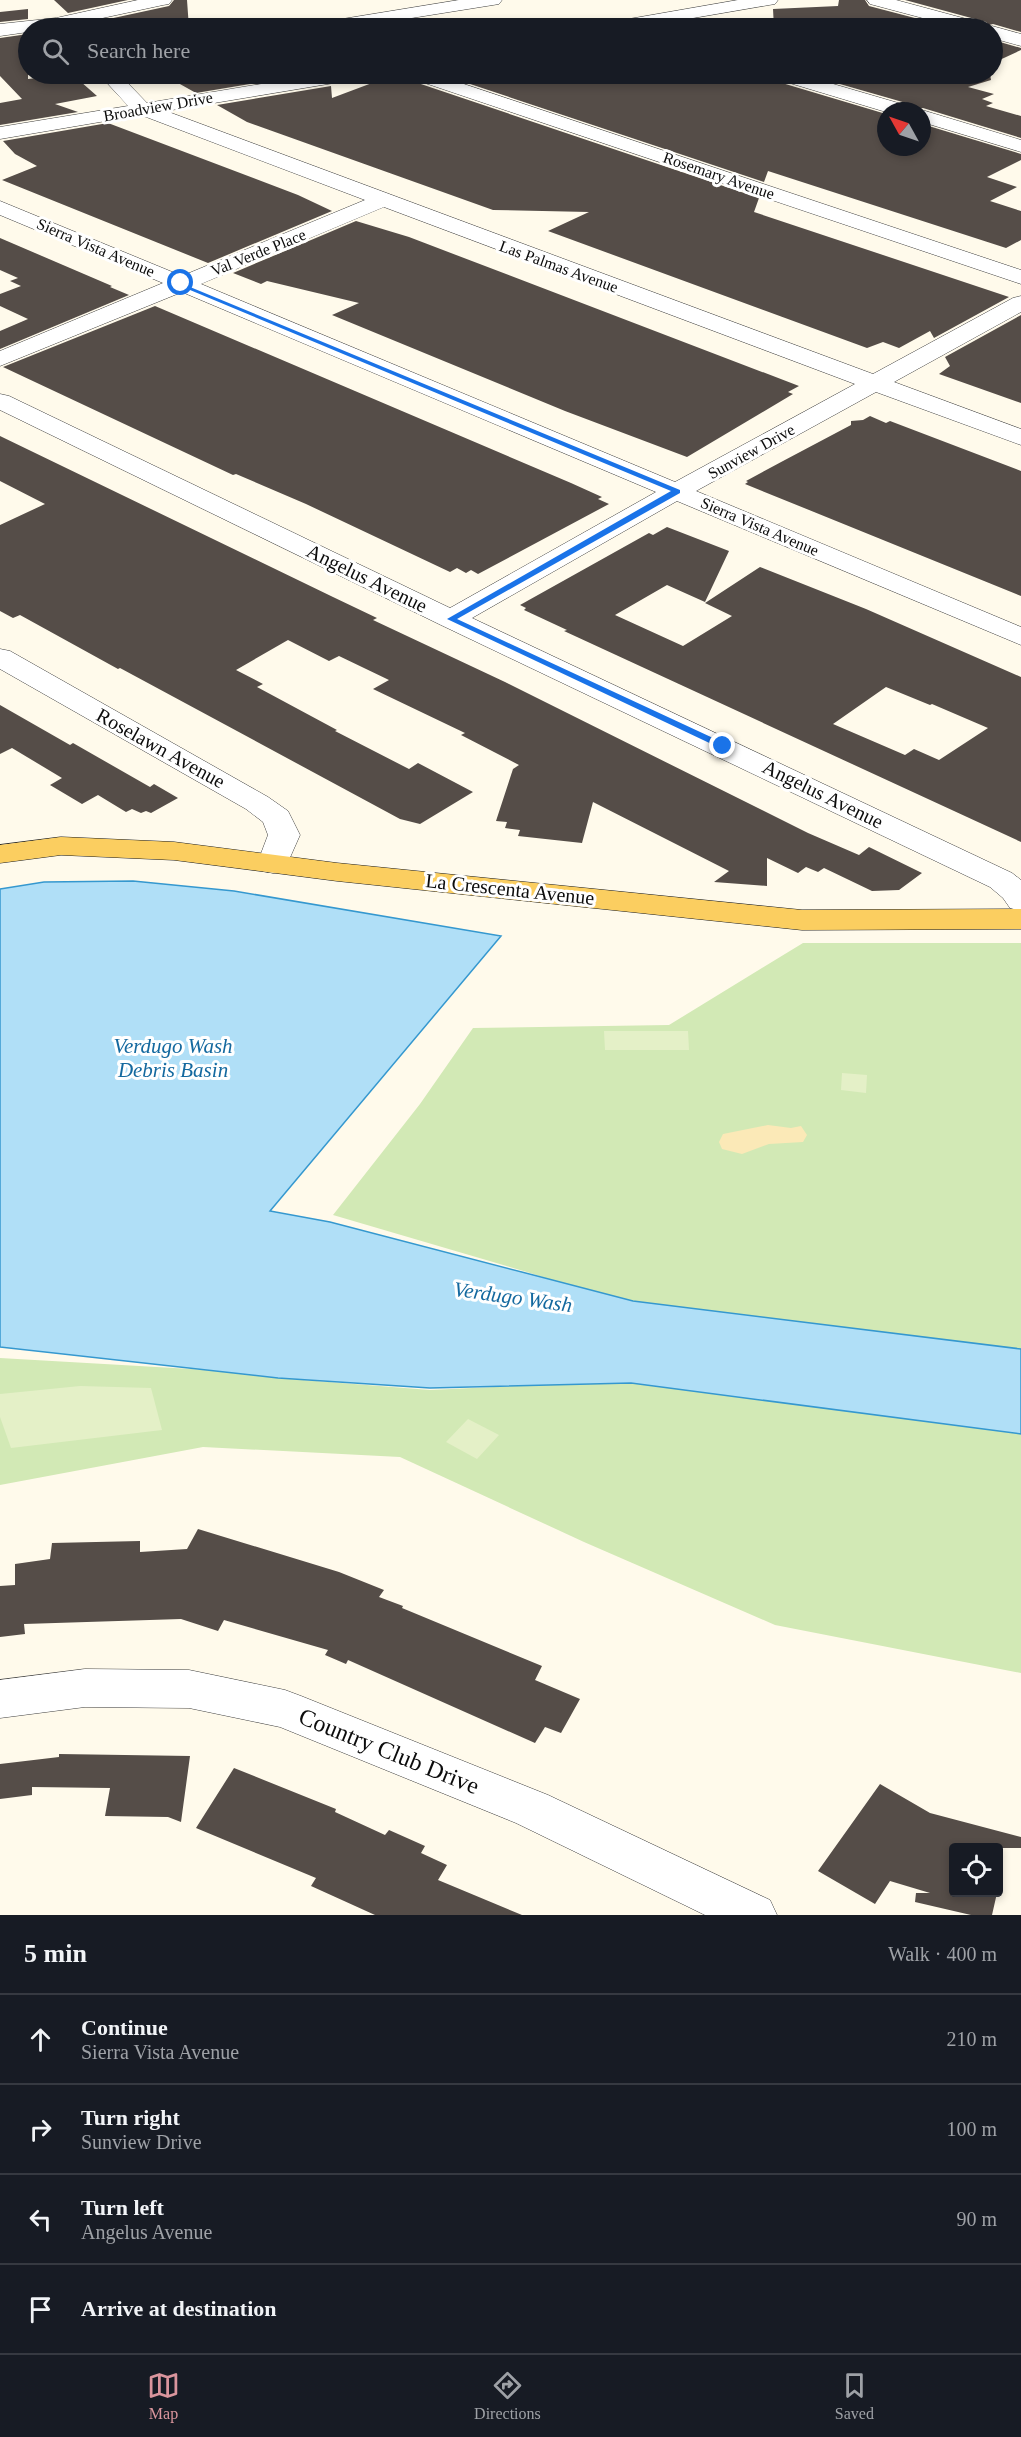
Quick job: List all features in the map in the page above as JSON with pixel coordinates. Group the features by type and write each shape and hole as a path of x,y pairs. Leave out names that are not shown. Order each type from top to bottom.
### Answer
{"main road":[{"name":"La Crescenta Avenue","path":"0,854 61,846 174,851 273,864 802,920 1021,919"}],"street":[{"path":"90,18 163,0"},
{"path":"367,0 395,18"},
{"path":"380,18 493,0"},
{"path":"673,18 769,0"},
{"path":"876,0 942,18"},
{"path":"0,30 18,29"},
{"path":"1003,35 1021,40"},
{"name":"Las Palmas Avenue","path":"119,84 142,109 1021,438"},
{"name":"Broadview Drive","path":"0,133 292,84"},
{"name":"Rosemary Avenue","path":"447,84 1021,278"},
{"path":"814,84 877,103"},
{"path":"931,119 1021,146"},
{"name":"Val Verde Place","path":"0,359 383,201"},
{"name":"Sierra Vista Avenue","path":"0,207 1021,637"},
{"name":"Sunview Drive","path":"451,619 677,491 1021,303"},
{"name":"Angelus Avenue","path":"0,401 451,619 1001,880 1017,893 1021,902"},
{"name":"Roselawn Avenue","path":"0,657 234,789 277,818 284,835 273,864"},
{"name":"Country Club Drive","path":"0,1699 85,1688 189,1689 285,1709 532,1809 753,1915"}],"green space":[{"path":"803,943 1021,943 1021,1673 775,1625 584,1542 400,1457 203,1447 0,1485 0,1358 226,1371 278,1378 430,1390 600,1382 622,1303 527,1272 333,1215 420,1104 473,1028 669,1025"},
{"path":"604,1031 688,1031 689,1050 605,1050"},
{"path":"842,1073 867,1075 866,1093 841,1090"},
{"path":"80,1386 151,1388 162,1430 11,1448 0,1417 0,1394"},
{"path":"468,1419 499,1435 477,1459 446,1442"}],"sand":[{"path":"768,1125 791,1128 801,1126 807,1135 803,1142 769,1144 742,1154 722,1149 719,1142 723,1134"}],"water":[{"name":"Verdugo Wash Debris Basin","path":"133,881 234,891 501,936 270,1211 330,1222 633,1301 1021,1349 1021,1434 631,1383 430,1388 278,1378 0,1347 0,889 44,882"}],"building":[{"path":"54,0 128,0 68,13"},
{"path":"174,0 187,0 188,18 113,18 169,6"},
{"path":"839,0 865,0 869,6 915,18 773,18 773,9 838,6"},
{"path":"905,0 1021,0 1021,32 1003,27 1003,18 971,18"},
{"path":"28,9 28,18 0,22 0,12"},
{"path":"18,35 18,84 83,84 97,96 55,104 78,112 0,125 0,103 22,99 0,76 0,38"},
{"path":"1003,43 1021,48 1003,58"},
{"path":"180,84 250,84 196,93"},
{"path":"369,84 421,84 759,198 754,212 1009,297 934,338 930,331 899,348 883,342 867,348 548,231 589,212 493,210 247,122 217,105 331,86 332,98"},
{"path":"470,84 785,84 877,111 877,156 931,156 931,127 1021,154 1021,160 987,177 1017,187 990,201 1021,211 1021,240 1006,248 768,171 764,182"},
{"path":"840,84 978,84 968,87 994,94 982,99 993,103 986,106 1021,116 1021,138 931,110 931,102 903,102"},
{"path":"108,123 298,195 332,211 208,263 2,180 37,166 15,154 3,141"},
{"path":"356,221 409,237 799,386 788,392 793,394 687,457 565,411 332,315 359,303 267,281 261,284 233,273"},
{"path":"0,238 129,295 0,349 0,331 28,319 0,306 0,294 21,286 10,281 18,278 0,270"},
{"path":"155,306 571,483 602,497 598,499 609,504 478,574 471,570 466,573 457,568 450,572 306,504 236,474 233,475 3,367"},
{"path":"1021,315 1021,403 939,374 950,366 945,357"},
{"path":"870,416 886,423 890,421 1021,471 1021,596 745,484 748,482 746,481 851,425 851,421 863,420"},
{"path":"0,436 377,618 373,620 505,682 808,833 859,855 869,847 922,873 899,890 872,891 824,868 818,872 806,867 798,873 767,858 767,886 714,882 729,871 593,802 582,843 518,836 520,830 505,828 507,822 496,821 513,769 519,765 461,735 465,733 373,689 389,680 339,656 329,661 288,640 236,670 263,684 257,687 337,730 335,731 409,769 418,763 473,792 420,824 400,819 20,615 13,618 0,611 0,525 45,504 0,481"},
{"path":"667,527 729,551 705,602 667,585 615,615 683,646 732,616 705,603 760,567 866,609 1021,677 1021,842 564,631 567,630 524,610 526,608 520,605 649,533 653,535","holes":["886,687 988,728 939,760 914,749 905,755 833,724"]},
{"path":"0,705 150,787 154,784 178,798 151,813 146,811 141,813 132,809 126,812 98,795 82,804 50,785 62,778 12,748 0,754"},
{"path":"198,1529 339,1572 384,1590 379,1597 542,1666 535,1680 580,1699 561,1733 545,1727 535,1743 348,1660 346,1664 325,1655 328,1650 224,1620 218,1631 181,1619 24,1624 25,1634 0,1637 0,1586 15,1585 15,1564 50,1559 52,1543 140,1541 140,1552 187,1549"},
{"path":"59,1754 190,1756 181,1822 168,1817 105,1816 110,1788 32,1787 32,1795 0,1799 0,1764 59,1757"},
{"path":"234,1768 336,1809 335,1812 385,1835 389,1830 425,1846 421,1853 447,1865 438,1880 522,1915 375,1915 311,1886 316,1878 196,1828"},
{"path":"880,1784 930,1813 1021,1837 1021,1848 1003,1848 1003,1843 949,1843 949,1897 996,1897 992,1915 971,1915 915,1902 916,1893 930,1893 890,1881 875,1904 818,1871"}],"route":[{"path":"181,283 677,491 451,619 723,746"}],"water label":[{"name":"Verdugo Wash","path":"513,1297"}]}
